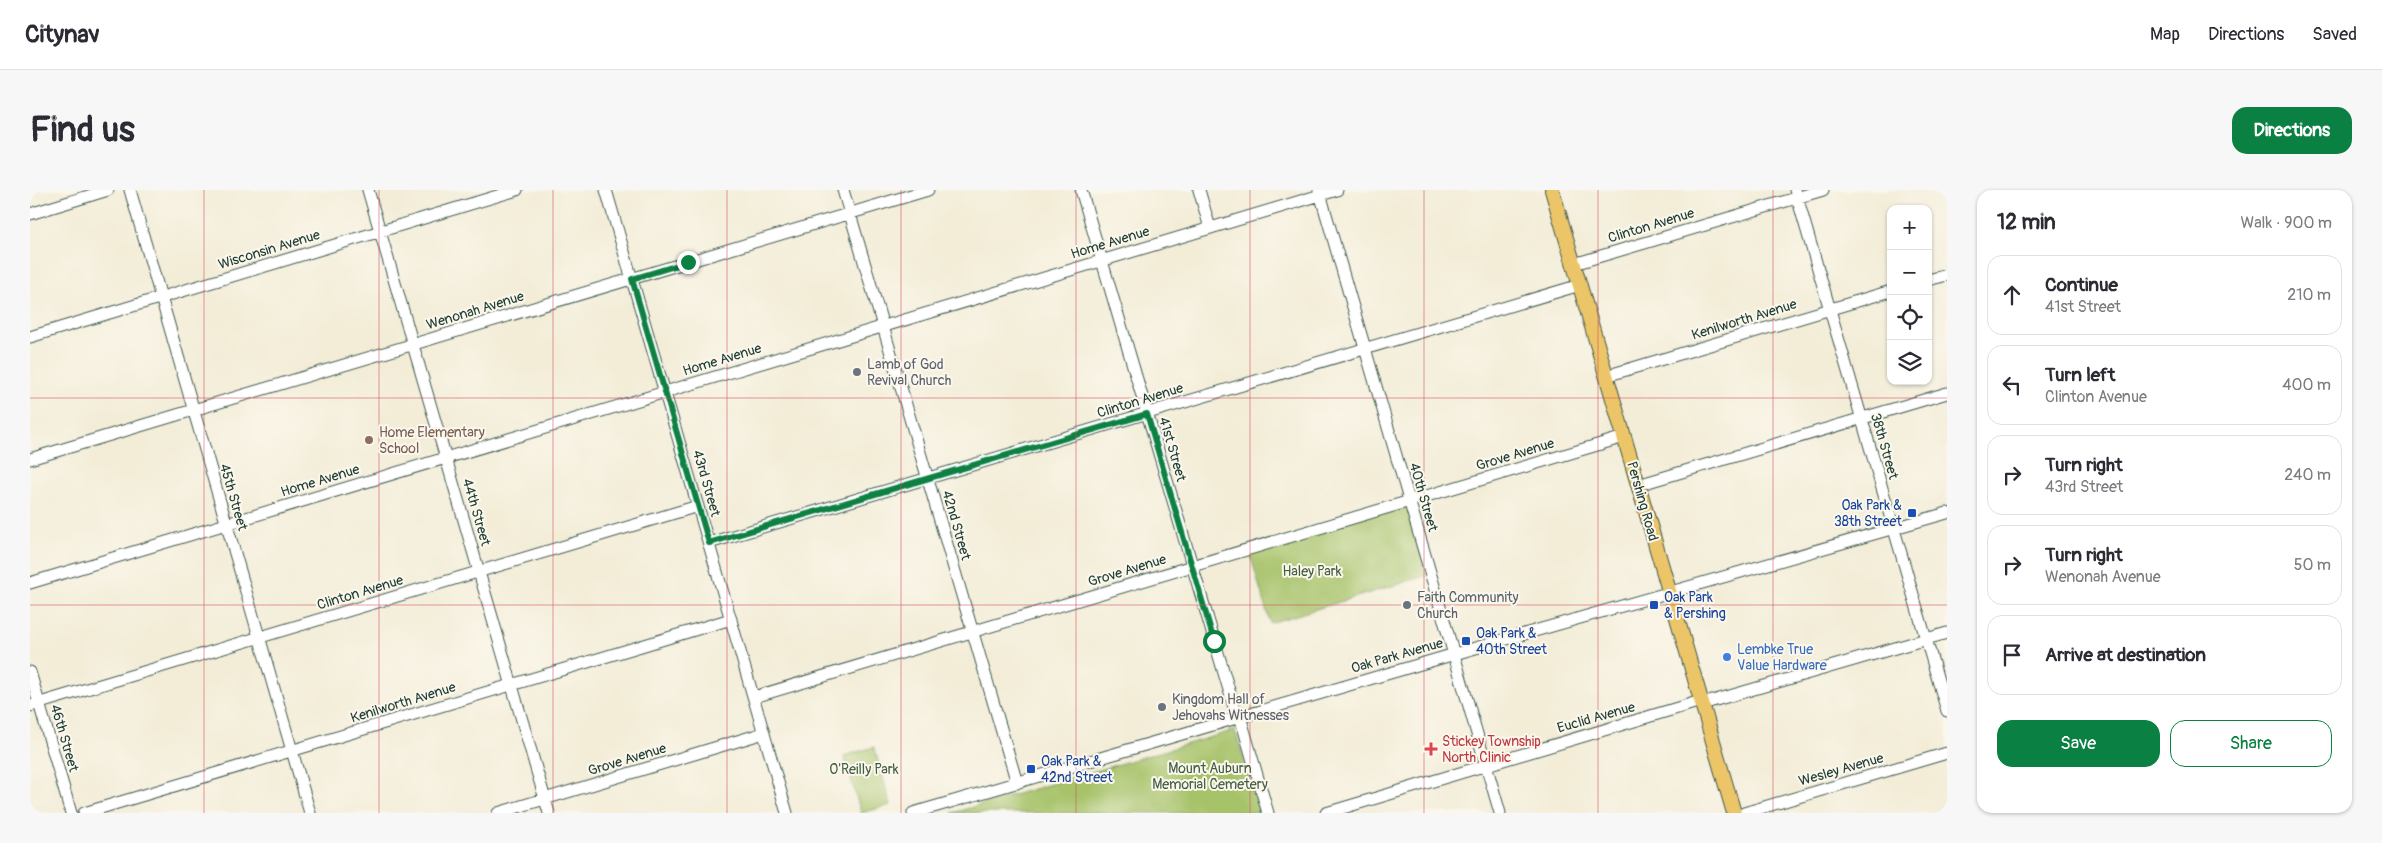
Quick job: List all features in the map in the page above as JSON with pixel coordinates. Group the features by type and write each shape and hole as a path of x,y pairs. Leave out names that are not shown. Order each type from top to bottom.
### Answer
{"main road":[{"name":"Pershing Road","path":"1552,190 1735,813"}],"street":[{"path":"30,214 108,190"},
{"name":"45th Street","path":"130,190 310,813"},
{"name":"44th Street","path":"368,190 549,813"},
{"name":"Wisconsin Avenue","path":"30,337 517,190"},
{"name":"43rd Street","path":"606,190 787,813"},
{"name":"42nd Street","path":"843,190 1016,783"},
{"name":"Wenonah Avenue","path":"30,459 928,190"},
{"name":"41st Street","path":"1081,190 1192,566 1268,813"},
{"path":"1199,190 1210,228"},
{"name":"Home Avenue","path":"30,583 1102,261 1319,192 1337,190"},
{"name":"Clinton Avenue","path":"1574,264 1796,194 1823,190"},
{"name":"40th Street","path":"1319,192 1500,813"},
{"name":"38th Street","path":"1796,194 1947,711"},
{"path":"1932,279 1947,275"},
{"name":"Clinton Avenue","path":"709,543 1580,285"},
{"name":"Kenilworth Avenue","path":"1606,376 1887,292"},
{"path":"1638,485 1947,393"},
{"name":"Grove Avenue","path":"754,697 1624,437"},
{"name":"Clinton Avenue","path":"35,705 698,506"},
{"name":"Oak Park Avenue","path":"913,813 1454,654 1947,513"},
{"name":"Kenilworth Avenue","path":"84,813 731,619"},
{"name":"Euclid Avenue","path":"1326,813 1486,764 1947,633"},
{"name":"46th Street","path":"30,672 35,705 71,813"},
{"name":"Grove Avenue","path":"498,813 764,733"},
{"name":"Wesley Avenue","path":"1735,813 1947,753"}],"green space":[{"name":"Haley Park","path":"1408,504 1429,575 1270,623 1249,550"},
{"name":"Mount Auburn Memorial Cemetery","path":"1235,730 1259,813 952,813"},
{"name":"O'Reilly Park","path":"874,747 891,805 861,813 844,756"}],"place":[{"name":"Lamb of God Revival Church","path":"857,372"},
{"name":"Home Elementary School","path":"369,440"},
{"name":"Oak Park & 38th Street","path":"1912,513"},
{"name":"Faith Community Church","path":"1407,605"},
{"name":"Oak Park & Pershing","path":"1654,605"},
{"name":"Oak Park & 40th Street","path":"1466,641"},
{"name":"Lembke True Value Hardware","path":"1727,657"},
{"name":"Kingdom Hall of Jehovahs Witnesses","path":"1162,707"},
{"name":"Stickey Township North Clinic","path":"1431,749"},
{"name":"Oak Park & 42nd Street","path":"1031,769"}],"route":[{"path":"688,262 632,279 709,543 1147,414 1214,641"}]}
